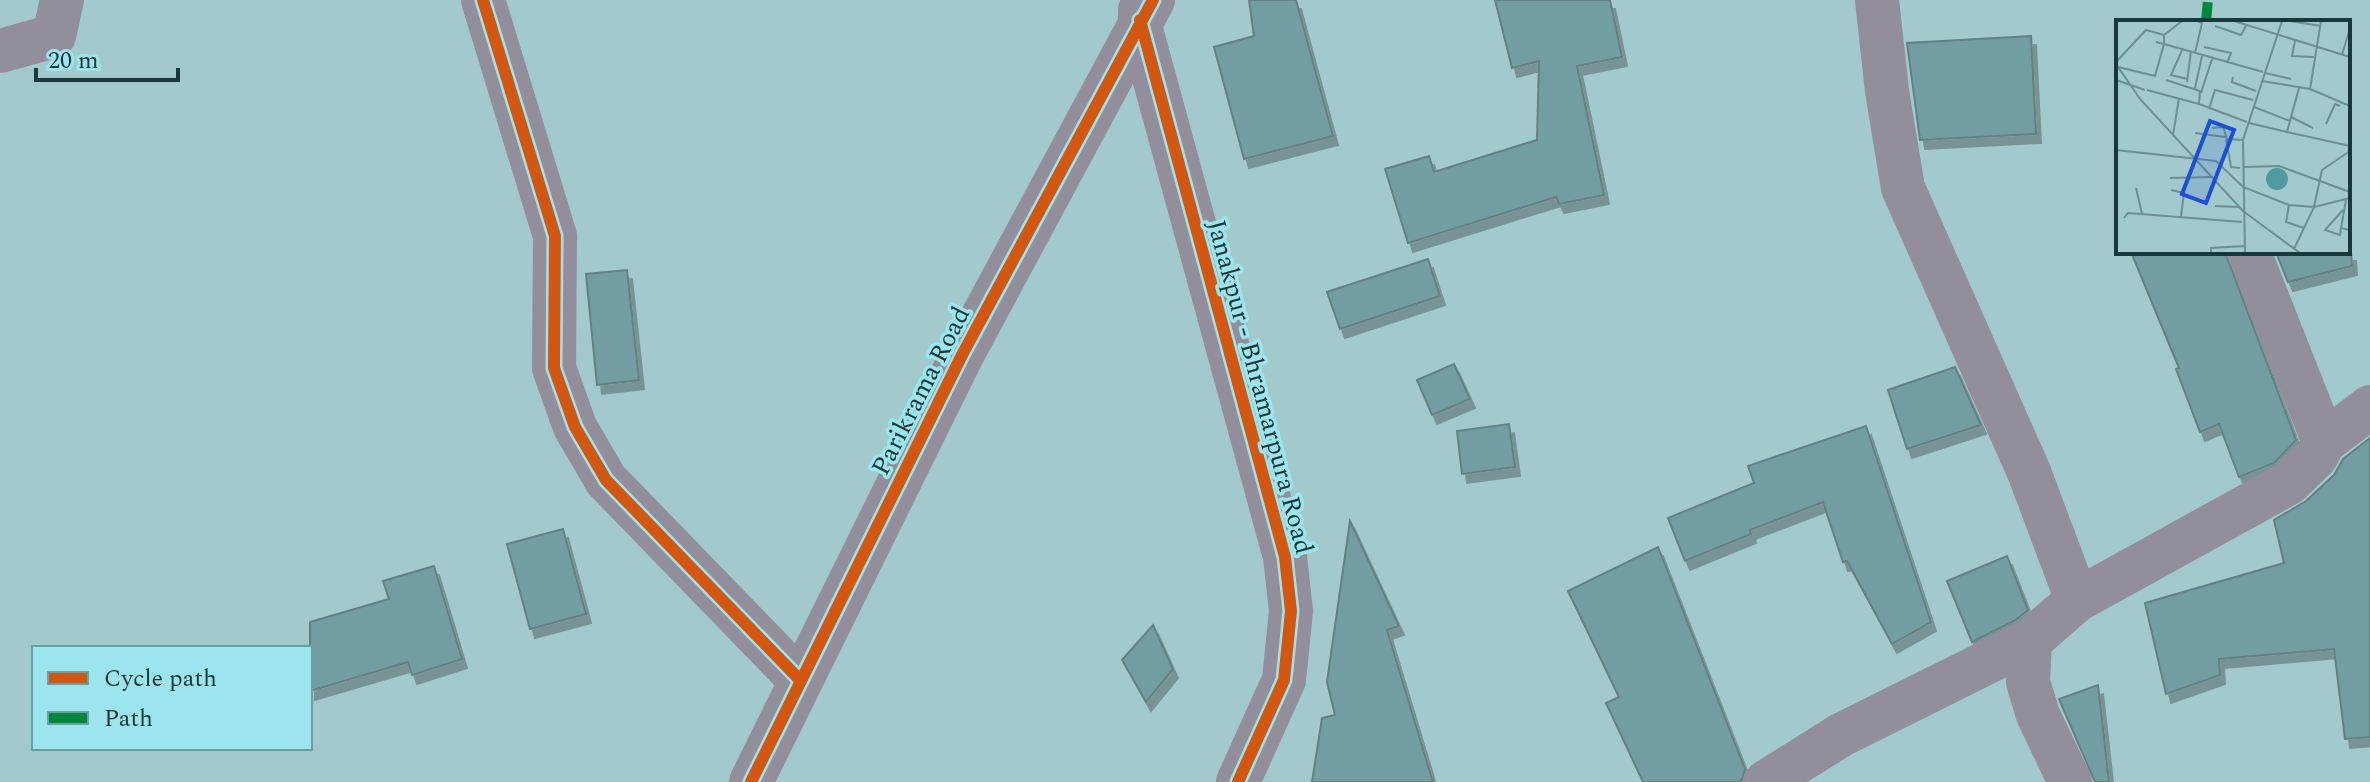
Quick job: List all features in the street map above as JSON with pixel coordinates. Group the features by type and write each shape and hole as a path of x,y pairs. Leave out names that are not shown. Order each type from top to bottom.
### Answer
{"street":[{"path":"0,51 54,36 62,0"},
{"path":"483,0 555,236 554,368 575,427 606,480 801,681"},
{"path":"1877,0 1903,188 2029,472 2077,600"},
{"name":"Parikrama Road","path":"751,782 962,355 1144,9"},
{"name":"Janakpur - Bhramarpura Road","path":"1144,9 1285,557 1291,611 1284,680 1238,782"},
{"path":"2250,254 2324,442"},
{"path":"1766,782 1841,735 2030,641 2077,600 2289,483 2316,457 2324,442 2370,407"},
{"path":"2030,641 2028,682 2038,715 2070,782"}],"building":[{"path":"1249,0 1296,0 1333,136 1244,159 1214,47 1254,36"},
{"path":"1495,0 1610,0 1622,57 1577,66 1604,195 1559,204 1556,197 1408,243 1385,169 1429,156 1434,172 1537,140 1539,61 1512,68"},
{"path":"2031,36 2036,134 1920,140 1907,43"},
{"path":"2351,252 2352,266 2288,282 2277,254"},
{"path":"2132,254 2226,254 2296,440 2274,463 2239,477 2219,424 2200,432 2176,369 2179,368"},
{"path":"1428,259 1440,296 1340,329 1327,292"},
{"path":"627,270 639,380 597,385 586,274"},
{"path":"1454,364 1470,399 1432,415 1417,380"},
{"path":"1955,367 1981,425 1907,449 1888,390"},
{"path":"1509,424 1515,467 1462,474 1457,431"},
{"path":"1866,426 1931,622 1892,644 1847,561 1843,562 1823,502 1750,530 1751,534 1685,561 1668,518 1754,483 1748,466"},
{"path":"2370,438 2370,737 2345,739 2334,649 2219,659 2220,675 2166,694 2145,603 2284,563 2274,520 2306,501 2334,475 2343,459"},
{"path":"1350,521 1399,626 1387,630 1433,782 1312,782 1322,718 1335,715 1327,682"},
{"path":"563,529 586,614 530,629 507,544"},
{"path":"1658,547 1745,769 1741,782 1643,782 1606,703 1619,697 1568,591"},
{"path":"2007,556 2028,610 2016,620 1972,642 1947,581"},
{"path":"434,566 462,659 412,675 408,662 312,690 310,622 389,599 383,581"},
{"path":"1153,625 1173,669 1146,702 1122,660"},
{"path":"2098,685 2109,782 2095,782 2059,699"}],"marked path":[{"path":"2206,20 2208,0"}],"cycle path":[{"path":"483,0 555,236 554,368 575,427 606,480 801,681"},
{"path":"751,782 962,355 1153,0"},
{"path":"1140,20 1285,557 1291,611 1284,680 1238,782"}]}
